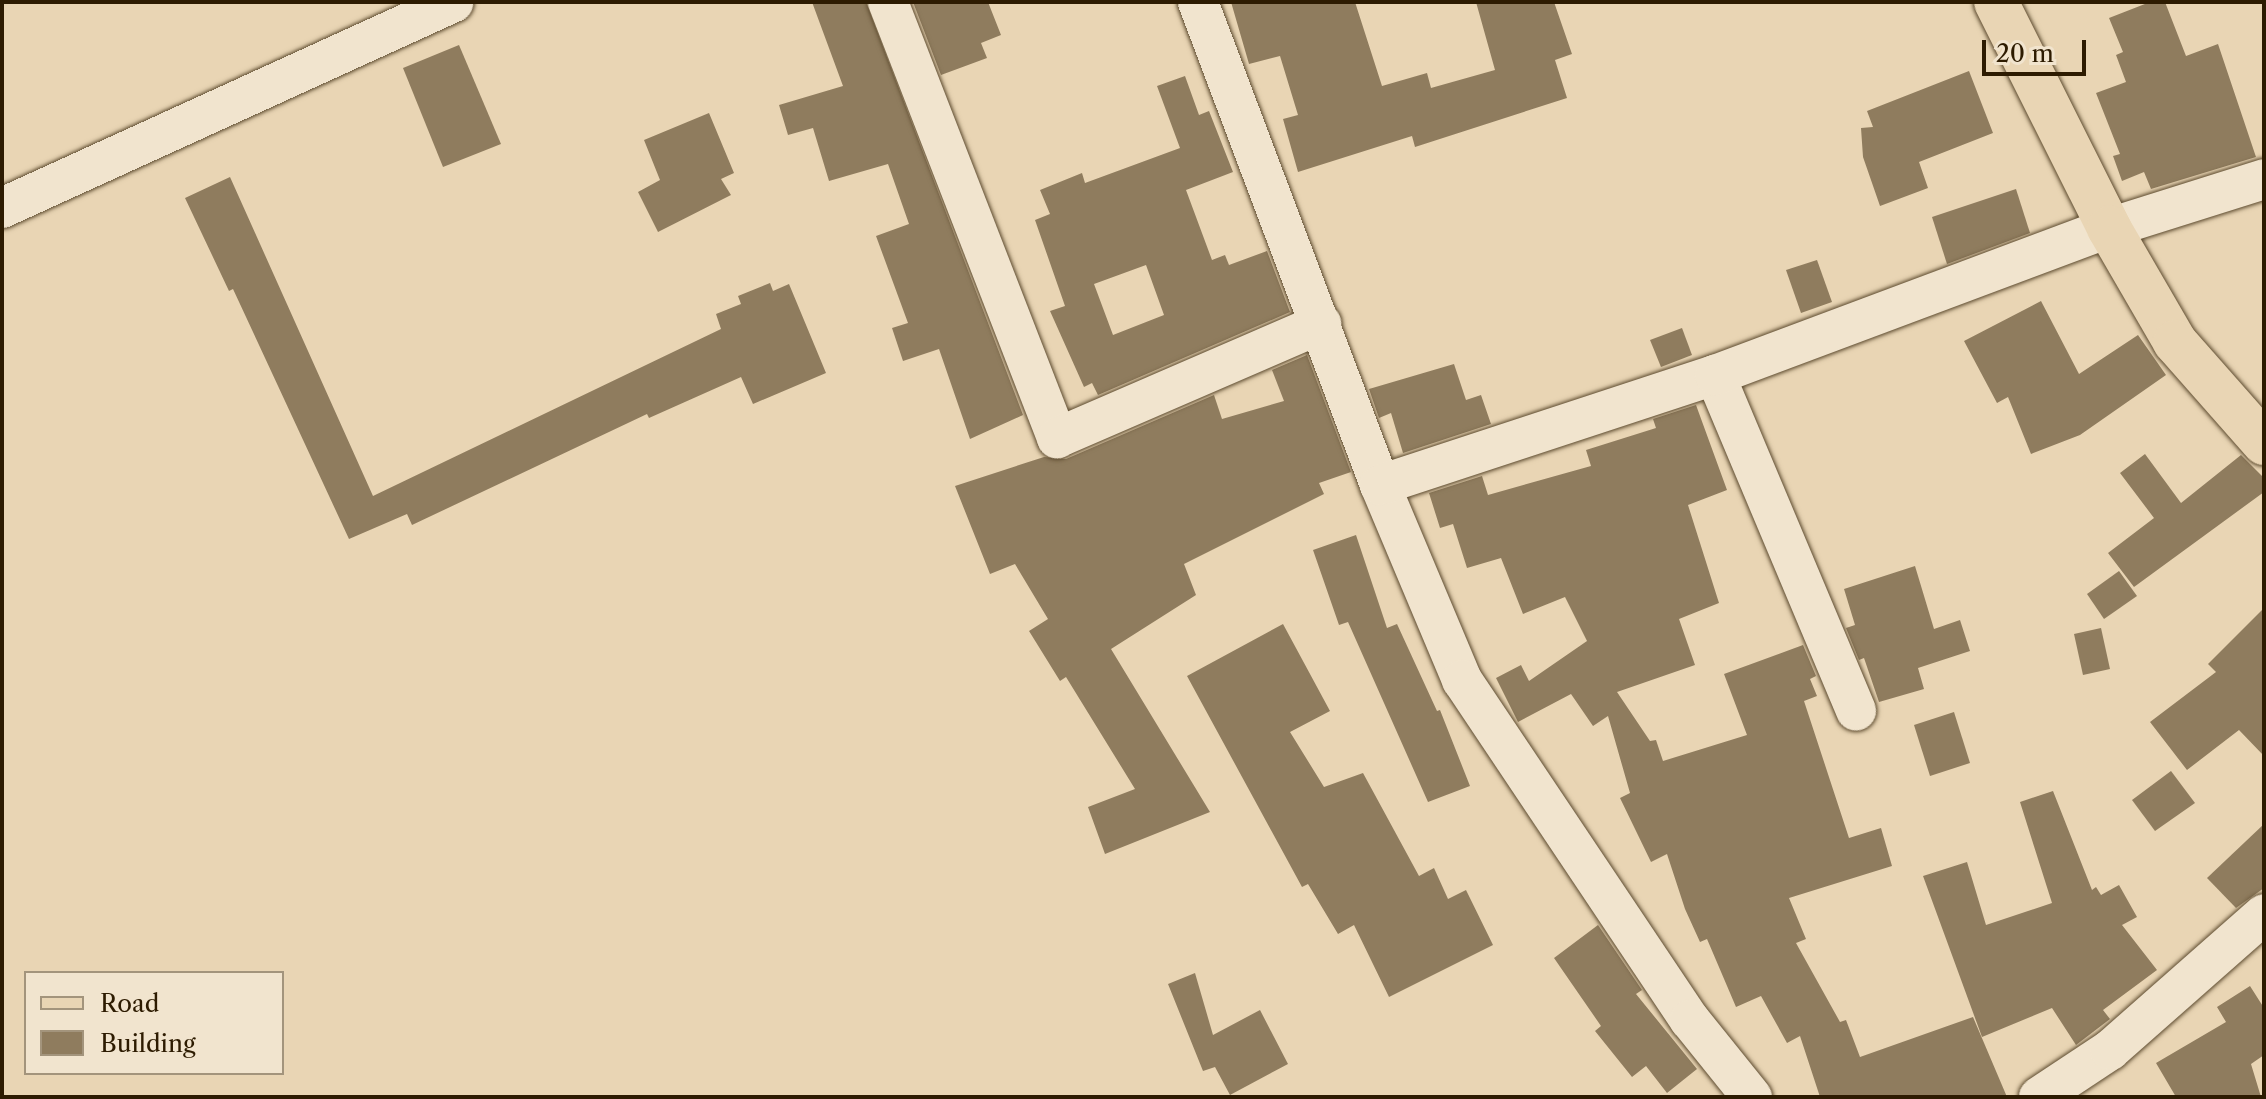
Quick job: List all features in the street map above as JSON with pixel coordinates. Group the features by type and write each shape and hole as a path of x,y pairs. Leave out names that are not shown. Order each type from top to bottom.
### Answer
{"main road":[{"path":"1996,2 2109,228 2175,342 2264,443"}],"street":[{"path":"2,208 453,2"},
{"path":"888,2 1057,438 1321,324"},
{"path":"1198,2 1380,485 1462,680 1690,1020 1752,1097"},
{"path":"1380,485 1715,375 2109,228 2264,179"},
{"path":"1715,375 1856,711"},
{"path":"2039,1097 2110,1050 2264,914"}],"building":[{"path":"812,2 866,2 1023,415 970,439 939,349 903,361 892,328 908,323 876,236 909,224 888,164 829,181 813,128 788,135 779,105 843,86"},
{"path":"913,2 988,2 1001,35 981,43 987,58 941,75"},
{"path":"1231,2 1355,2 1382,86 1427,73 1431,88 1495,70 1476,2 1554,2 1572,54 1555,60 1567,98 1415,147 1412,136 1298,172 1283,119 1298,115 1280,56 1249,64"},
{"path":"2150,2 2165,2 2186,56 2218,44 2256,157 2151,189 2144,172 2122,181 2113,156 2120,154 2096,93 2126,82 2116,55 2123,52 2109,18"},
{"path":"459,45 501,144 443,167 403,68"},
{"path":"1969,71 1993,133 1919,162 1928,188 1880,206 1863,157 1861,128 1873,127 1867,111"},
{"path":"1185,76 1199,115 1209,111 1233,172 1186,190 1212,260 1225,255 1229,265 1267,251 1290,312 1098,395 1092,383 1084,387 1050,311 1065,306 1035,220 1050,214 1040,190 1082,173 1085,183 1180,148 1157,86","holes":["1146,265 1164,315 1113,335 1094,284"]},
{"path":"709,113 734,173 721,179 731,195 658,232 638,192 660,180 644,140"},
{"path":"230,177 373,496 721,329 716,314 741,304 738,296 770,283 773,291 789,284 826,373 753,404 741,377 649,418 647,414 412,525 407,514 349,539 233,289 229,291 185,198"},
{"path":"2016,189 2030,233 1947,264 1932,217"},
{"path":"1817,260 1832,302 1801,313 1786,270"},
{"path":"2041,301 2079,374 2138,335 2166,375 2080,435 2031,454 2008,397 1997,403 1964,341"},
{"path":"1682,328 1692,355 1661,367 1650,340"},
{"path":"1307,355 1351,472 1319,483 1324,494 1184,564 1196,595 1111,649 1210,812 1105,854 1088,807 1135,789 1066,677 1060,681 1029,631 1048,619 1015,564 990,574 955,486 1044,457 1066,459 1214,395 1222,419 1284,401 1272,370"},
{"path":"1454,364 1466,400 1481,395 1491,424 1403,453 1391,413 1379,418 1369,389"},
{"path":"1696,405 1727,490 1688,505 1719,603 1679,619 1695,665 1617,692 1650,741 1656,740 1663,761 1747,735 1724,674 1803,645 1816,676 1810,679 1817,696 1804,701 1849,838 1881,828 1892,866 1789,898 1806,939 1796,943 1840,1022 1846,1020 1860,1057 1973,1017 2007,1097 1820,1097 1800,1036 1787,1043 1761,996 1736,1007 1707,939 1700,942 1685,909 1667,854 1651,862 1620,798 1630,793 1608,716 1593,726 1571,694 1518,722 1496,678 1521,665 1529,681 1587,641 1565,597 1523,614 1501,558 1467,568 1453,524 1440,528 1429,493 1482,476 1488,495 1591,466 1586,450 1656,428 1653,419"},
{"path":"2145,454 2181,503 2241,455 2264,478 2264,492 2134,587 2108,553 2154,518 2120,473"},
{"path":"1356,535 1387,628 1397,624 1437,711 1440,710 1470,786 1428,802 1348,622 1339,625 1313,550"},
{"path":"1915,566 1934,629 1960,620 1970,651 1918,668 1924,689 1879,702 1864,658 1859,660 1846,628 1855,625 1844,589"},
{"path":"2119,571 2137,596 2104,619 2087,594"},
{"path":"2264,608 2264,756 2239,730 2187,770 2150,722 2216,672 2208,664"},
{"path":"1283,624 1330,711 1290,732 1324,787 1363,773 1419,876 1434,868 1448,899 1466,890 1493,945 1389,997 1354,925 1338,934 1308,884 1302,887 1187,676"},
{"path":"2101,628 2110,669 2083,675 2074,634"},
{"path":"1954,712 1970,763 1930,776 1914,725"},
{"path":"2171,771 2195,803 2155,831 2132,800"},
{"path":"2053,791 2092,890 2096,887 2101,895 2119,885 2137,917 2122,925 2157,970 2103,1010 2110,1019 2076,1045 2052,1008 1982,1037 1923,876 1967,862 1986,925 2052,903 2020,802"},
{"path":"2264,824 2264,888 2236,908 2207,878"},
{"path":"1598,925 1642,990 1636,994 1697,1069 1667,1093 1646,1066 1632,1077 1595,1031 1601,1026 1554,958"},
{"path":"1195,973 1213,1035 1260,1010 1288,1064 1230,1095 1215,1067 1203,1071 1168,984"},
{"path":"2250,986 2264,1008 2264,1055 2251,1064 2261,1097 2176,1097 2156,1063 2226,1022 2217,1007"}]}
